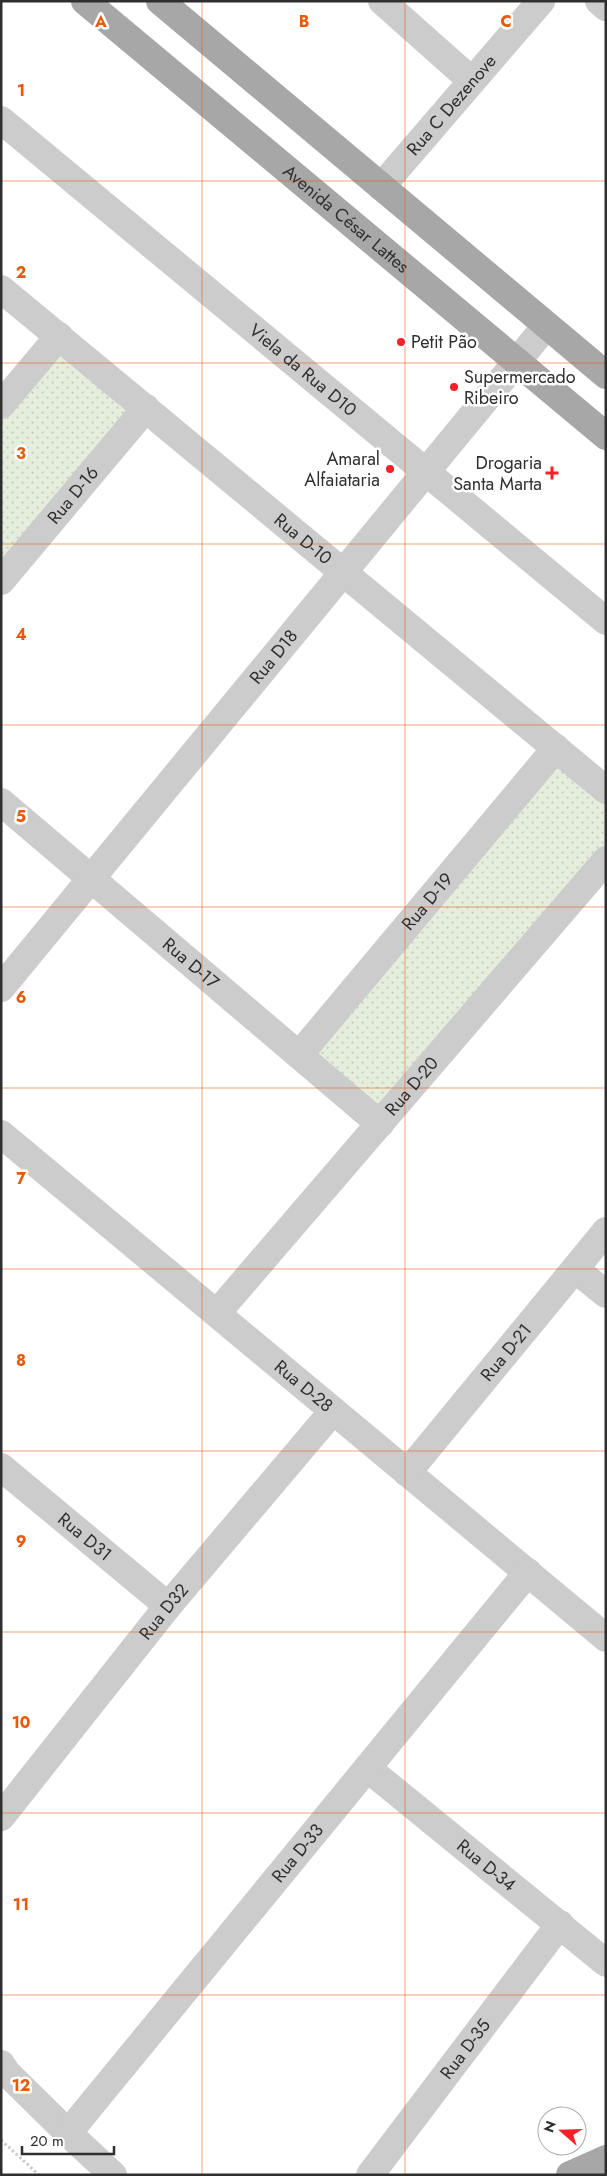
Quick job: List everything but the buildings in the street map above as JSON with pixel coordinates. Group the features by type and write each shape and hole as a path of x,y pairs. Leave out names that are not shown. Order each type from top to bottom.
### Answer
{"main road":[{"name":"Avenida César Lattes","path":"85,1 606,436"},
{"path":"160,1 606,375"},
{"path":"570,2175 606,2159"}],"street":[{"path":"382,1 472,80"},
{"name":"Rua C Dezenove","path":"381,187 541,1"},
{"path":"599,1 606,7"},
{"name":"Viela da Rua D10","path":"1,120 606,621"},
{"name":"Rua D-10","path":"1,288 606,790"},
{"name":"Rua D18","path":"1,988 425,470 546,326"},
{"path":"1,405 59,336"},
{"name":"Rua D-16","path":"1,581 146,408"},
{"name":"Rua D-19","path":"299,1055 556,748"},
{"name":"Rua D-17","path":"1,802 380,1124"},
{"name":"Rua D-20","path":"217,1313 606,860"},
{"name":"Rua D-28","path":"1,1134 606,1638"},
{"name":"Rua D-21","path":"407,1473 606,1231"},
{"path":"575,1268 606,1294"},
{"name":"Rua D32","path":"6,1801 333,1411"},
{"name":"Rua D31","path":"1,1467 168,1606"},
{"name":"Rua D-33","path":"68,2133 528,1572"},
{"name":"Rua D-34","path":"367,1768 606,1963"},
{"name":"Rua D-35","path":"370,2175 560,1924"},
{"path":"1,2064 7,2073 113,2175"}],"path":[{"path":"1,2140 39,2175"}],"green space":[{"path":"58,344 138,410 1,574 1,413"},
{"path":"557,758 606,800 606,853 379,1113 308,1052"}],"place":[{"name":"Petit Pão","path":"401,342"},
{"name":"Supermercado Ribeiro","path":"454,387"},
{"name":"Amaral Alfaiataria","path":"390,469"},
{"name":"Drogaria Santa Marta","path":"552,473"}]}
